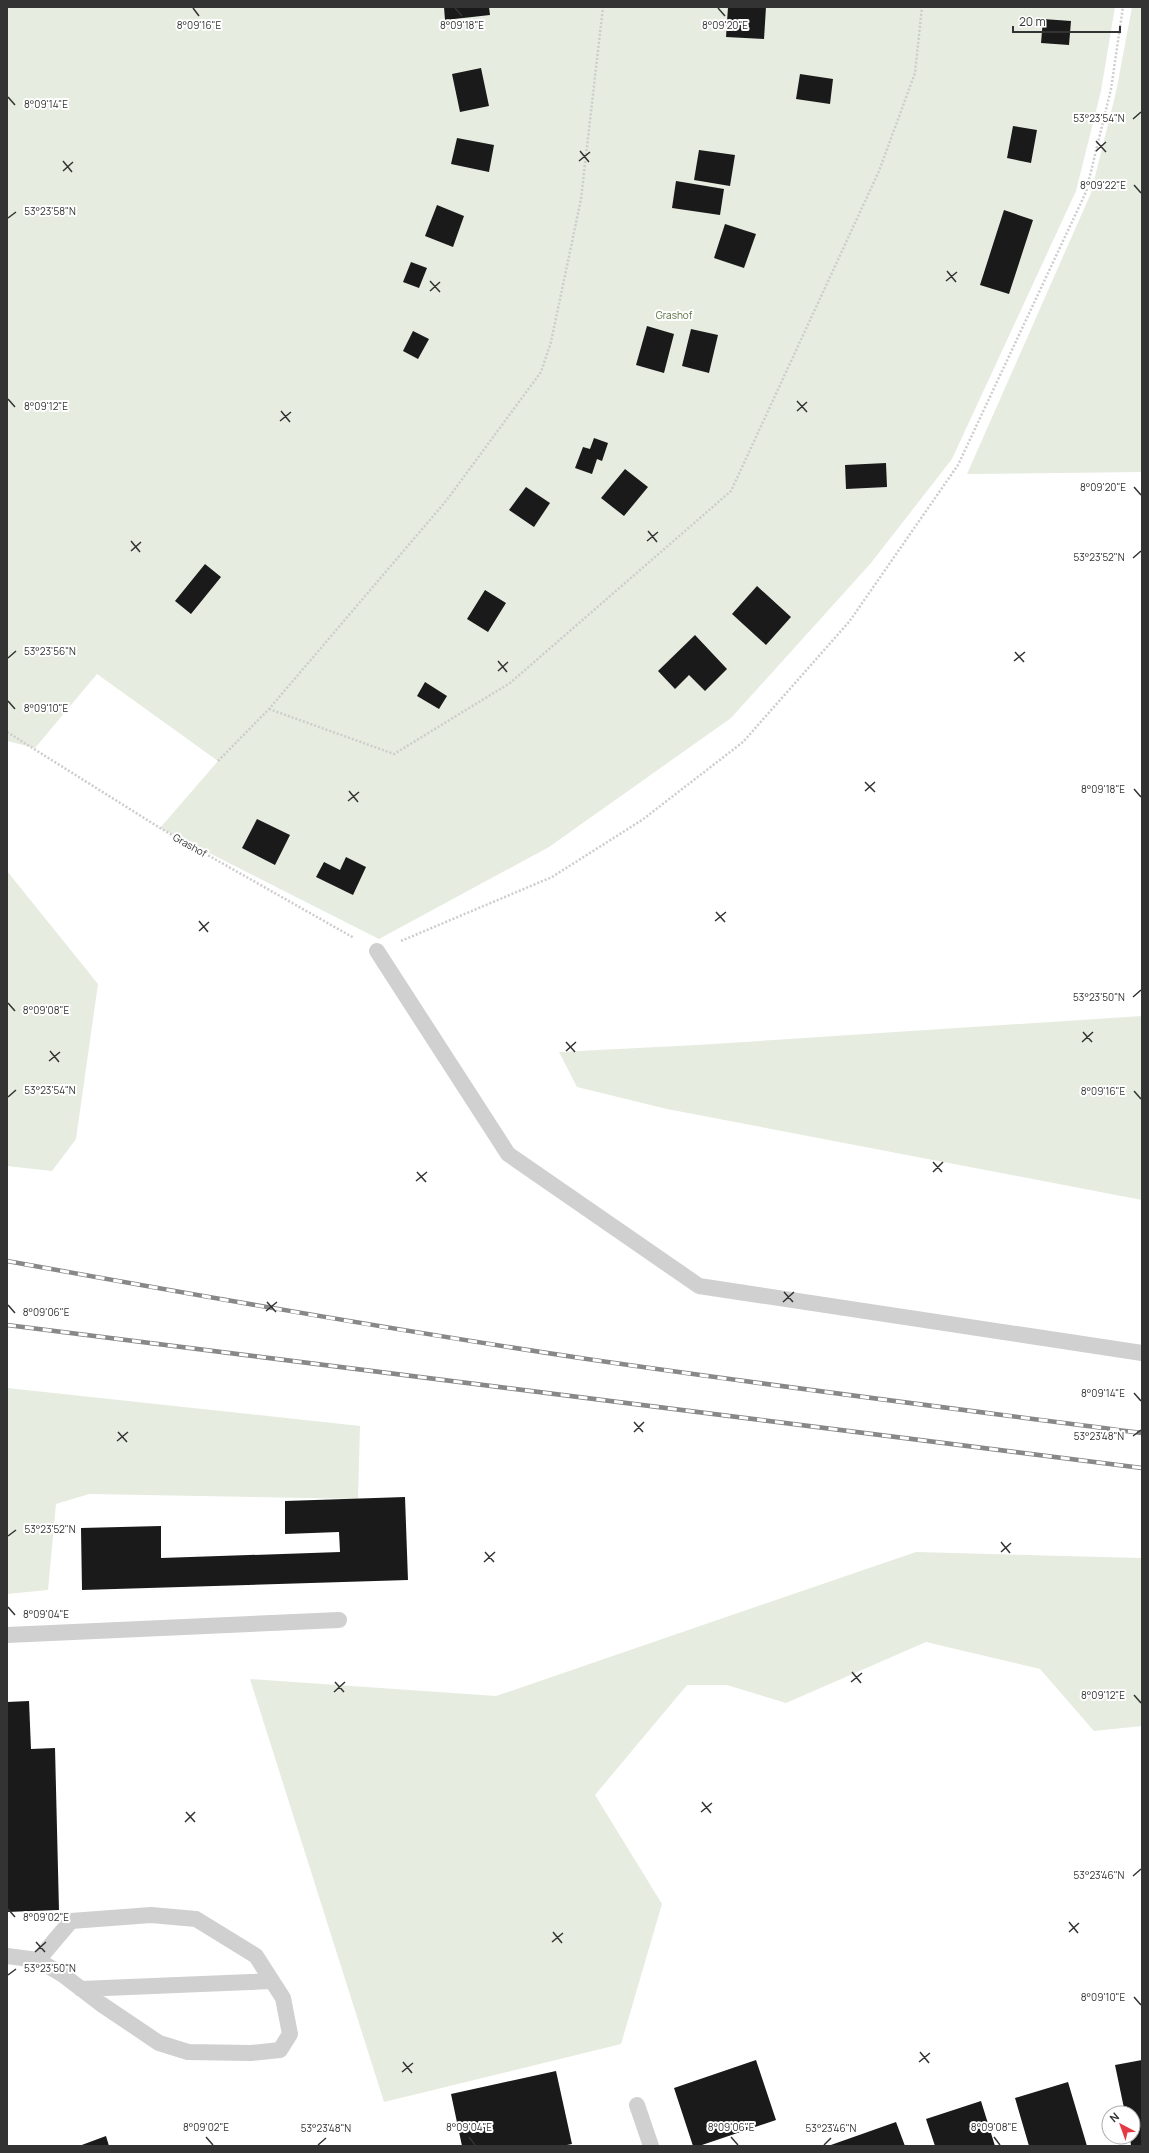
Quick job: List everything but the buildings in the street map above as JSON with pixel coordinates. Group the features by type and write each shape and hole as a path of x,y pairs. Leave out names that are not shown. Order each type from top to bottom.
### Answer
{"lane":[{"path":"377,951 508,1154 699,1286 1142,1353"},
{"path":"7,1635 340,1620"},
{"path":"7,1956 38,1960 159,2043 188,2052 251,2053 280,2050 290,2034 283,1998 256,1956 196,1919 151,1915 71,1921 38,1960"},
{"path":"81,1989 272,1981"},
{"path":"637,2105 651,2146"}],"path":[{"path":"218,761 269,709 446,500 540,372 552,342 581,199 603,7"},
{"path":"269,709 394,754 510,683 731,491 879,171 916,73 922,7"},
{"path":"377,951 552,877 642,820 743,742 849,622 958,465 1086,192 1111,89 1123,7"},
{"name":"Grashof","path":"7,732 160,828 377,951"}],"green space":[{"name":"Grashof","path":"7,7 1115,7 1101,91 1076,191 952,459 871,563 731,718 549,847 379,939 160,828 218,761 97,674 35,748 7,741"},
{"path":"1132,7 1142,7 1142,472 967,474 1091,193 1116,92"},
{"path":"7,871 98,984 76,1139 52,1171 7,1166"},
{"path":"1142,1016 1142,1200 667,1109 577,1087 559,1052 697,1045"},
{"path":"7,1388 360,1426 358,1499 89,1494 56,1504 48,1590 7,1594"},
{"path":"916,1552 1142,1558 1142,1726 1094,1731 1040,1669 926,1642 786,1703 727,1685 687,1685 595,1795 662,1904 621,2044 384,2102 250,1679 496,1696"}],"railway":[{"path":"7,1261 297,1312 587,1359 795,1388 1142,1433"},
{"path":"7,1325 1142,1468"}]}
